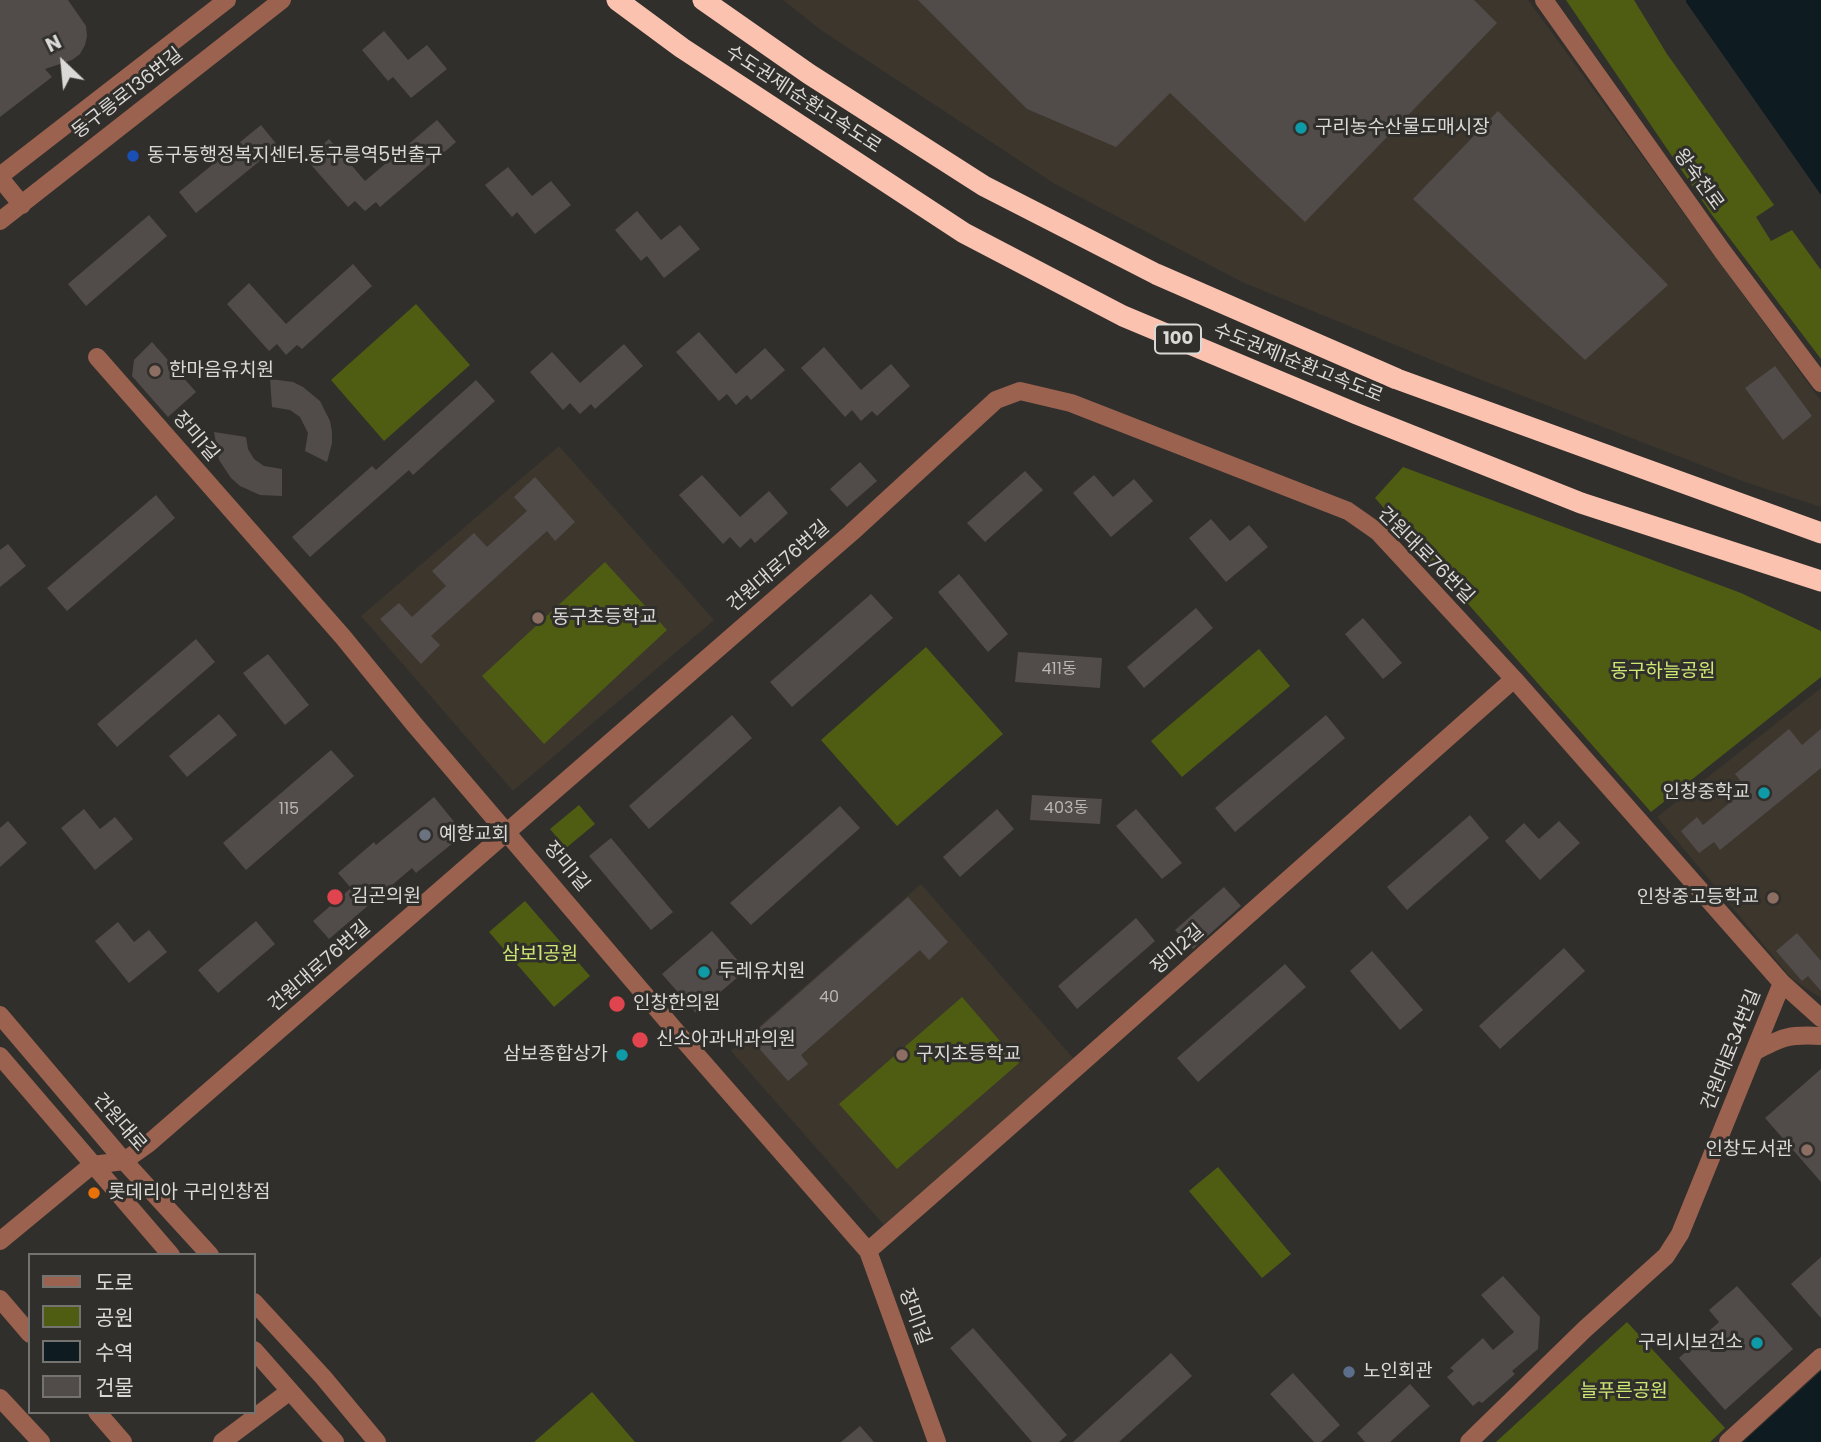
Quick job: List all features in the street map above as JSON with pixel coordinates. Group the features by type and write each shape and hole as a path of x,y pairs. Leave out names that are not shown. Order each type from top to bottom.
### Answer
{"highway":[{"name":"수도권제1순환고속도로","path":"617,0 682,48 964,233 1123,317 1581,503 1821,581"},
{"name":"수도권제1순환고속도로","path":"703,0 809,74 984,186 1156,274 1397,379 1821,533"}],"street":[{"name":"동구릉로136번길","path":"0,177 227,0"},
{"name":"동구릉로136번길","path":"0,221 282,0"},
{"name":"왕숙천로","path":"1544,0 1723,252 1821,383"},
{"path":"0,177 22,205"},
{"name":"장미1길","path":"97,357 344,637 680,1035 868,1251 937,1442"},
{"name":"건원대로76번길","path":"124,1161 508,832 850,533 996,400 1020,391 1071,403 1348,511 1378,532 1514,679"},
{"name":"건원대로34번길","path":"1469,1442 1584,1329 1666,1256 1680,1234 1782,982 1514,679"},
{"name":"장미2길","path":"868,1251 1090,1058 1514,679"},
{"path":"1782,982 1821,1018"},
{"name":"건원대로","path":"0,1014 124,1161 208,1253"},
{"path":"1754,1052 1787,1036 1821,1036"},
{"path":"0,1056 169,1253"},
{"path":"0,1241 92,1165 124,1161"},
{"path":"0,1299 28,1332"},
{"path":"256,1304 323,1377 377,1442"},
{"path":"256,1352 335,1442"},
{"path":"1728,1442 1821,1357"},
{"path":"222,1442 290,1391"},
{"path":"0,1398 41,1442"},
{"path":"99,1414 123,1442"}],"shaded area":[{"name":"구리농수산물도매시장","path":"783,0 1528,0 1821,401 1821,507 1745,482 1461,372 1242,282 1055,184 821,30"},
{"name":"동구초등학교","path":"559,446 714,620 513,791 361,616"},
{"name":"인창중고등학교","path":"1821,688 1821,998 1792,979 1657,817"},
{"name":"구지초등학교","path":"921,884 1074,1059 884,1225 731,1051"}],"green space":[{"path":"1566,0 1634,0 1667,54 1774,205 1756,217 1771,241 1792,230 1821,270 1821,359 1712,215"},
{"path":"416,304 470,365 384,441 331,380"},
{"name":"동구하늘공원","path":"1403,467 1741,593 1821,631 1821,677 1651,812 1375,498"},
{"path":"605,562 667,630 544,744 482,676"},
{"path":"926,647 1003,734 897,826 821,740"},
{"path":"1259,649 1290,686 1182,777 1151,741"},
{"path":"579,805 595,824 566,848 550,829"},
{"name":"삼보1공원","path":"525,901 590,976 554,1007 489,932"},
{"path":"962,997 1019,1063 897,1169 839,1104"},
{"path":"1218,1167 1291,1254 1262,1278 1189,1191"},
{"name":"늘푸른공원","path":"1627,1322 1725,1428 1710,1442 1496,1442"},
{"path":"592,1392 635,1442 534,1442"}],"water":[{"path":"1821,0 1821,195 1686,2"},
{"path":"1821,1371 1821,1442 1743,1442"}],"building":[{"path":"0,0 68,0 86,26 87,36 80,54 72,60 45,69 52,77 0,117"},
{"name":"구리농수산물도매시장","path":"918,0 1474,0 1497,23 1305,222 1170,93 1116,147 1027,109"},
{"path":"384,31 408,60 427,45 447,69 411,98 393,77 388,81 362,50"},
{"name":"구리농수산물도매시장","path":"1498,111 1668,285 1585,360 1413,199"},
{"path":"437,120 456,142 380,207 376,202 365,211 355,201 348,207 306,159 329,139 365,181"},
{"path":"261,125 278,146 196,213 179,192"},
{"path":"508,167 532,196 551,181 571,205 535,234 517,212 512,217 485,185"},
{"path":"637,211 661,240 680,225 700,249 664,278 647,256 641,261 615,230"},
{"path":"149,215 167,236 86,306 68,284"},
{"path":"353,264 372,286 302,349 297,345 286,355 277,344 269,351 227,304 249,283 286,324"},
{"path":"699,332 736,374 765,348 785,370 751,400 747,395 736,405 727,394 719,401 676,352"},
{"path":"152,342 196,392 168,417 132,376 134,360"},
{"path":"624,344 643,366 595,409 591,404 580,414 570,403 563,410 530,372 552,352 580,383"},
{"path":"824,347 861,390 891,364 910,386 877,416 872,411 861,421 852,410 845,417 801,368"},
{"path":"1775,366 1812,416 1783,440 1745,388"},
{"path":"270,379 293,382 320,401 330,421 332,432 327,462 305,451 308,433 300,417 290,410 272,407"},
{"path":"476,380 495,401 413,475 409,470 310,557 292,537 372,466 376,470"},
{"path":"214,432 246,437 248,449 254,459 264,466 282,469 282,496 260,495 240,486 231,478 219,460"},
{"path":"860,462 877,481 847,507 830,489"},
{"path":"1025,471 1043,490 985,542 967,523"},
{"path":"702,475 740,517 769,491 788,513 755,543 751,538 740,548 730,537 723,544 679,495"},
{"path":"1094,475 1113,497 1134,479 1153,501 1111,537 1073,493"},
{"path":"535,477 575,522 555,541 547,531 431,636 440,645 421,664 380,619 399,603 412,617 446,586 432,571 474,533 487,547 527,511 514,497"},
{"path":"156,495 175,518 67,611 47,588"},
{"path":"1211,519 1230,541 1249,525 1268,547 1226,582 1189,538"},
{"path":"8,544 26,566 0,587 0,550"},
{"path":"959,574 1008,634 988,652 938,592"},
{"path":"871,594 893,618 792,707 770,682"},
{"path":"1196,608 1213,628 1144,688 1127,667"},
{"path":"1363,618 1402,663 1383,679 1345,634"},
{"path":"196,639 215,662 117,747 97,724"},
{"path":"1018,652 1102,658 1100,688 1015,682"},
{"path":"268,654 309,705 285,725 243,673"},
{"path":"219,714 237,735 187,777 169,756"},
{"path":"732,715 752,738 649,829 629,806"},
{"path":"1326,715 1345,738 1235,832 1215,808"},
{"name":"인창중학교","path":"1789,729 1802,745 1821,729 1821,768 1720,850 1714,842 1699,853 1681,831 1697,817 1703,825 1739,795 1735,790 1743,784 1735,774"},
{"path":"331,750 354,776 246,870 223,843"},
{"path":"1032,795 1102,799 1100,824 1030,820"},
{"path":"434,797 464,834 416,873 412,868 329,939 313,921 351,888 338,873"},
{"path":"840,806 860,828 751,925 730,903"},
{"path":"84,809 100,829 115,817 133,839 95,870 61,828"},
{"path":"997,809 1014,829 960,877 943,857"},
{"path":"1136,809 1182,863 1162,879 1116,826"},
{"path":"1470,815 1489,838 1407,910 1387,887"},
{"path":"8,821 27,843 0,867 0,828"},
{"path":"1559,821 1580,843 1540,880 1505,841 1524,823 1539,839"},
{"path":"611,838 673,912 651,930 589,856"},
{"path":"1224,887 1241,906 1193,949 1175,930"},
{"path":"908,897 948,942 929,960 920,950 801,1055 808,1064 788,1081 749,1037"},
{"path":"1136,918 1155,941 1077,1009 1058,986"},
{"path":"256,921 275,944 218,993 198,970"},
{"path":"118,922 134,942 149,930 167,952 129,983 95,941"},
{"name":"두레유치원","path":"712,931 746,970 696,1013 662,974"},
{"path":"1797,933 1821,961 1821,991 1808,976 1802,981 1776,951"},
{"path":"1564,948 1585,971 1500,1049 1479,1026"},
{"path":"1372,951 1423,1010 1400,1030 1350,971"},
{"path":"1285,964 1306,987 1198,1082 1177,1058"},
{"name":"인창도서관","path":"1821,1069 1821,1182 1765,1118"},
{"path":"1821,1257 1821,1318 1791,1284"},
{"path":"1503,1276 1540,1317 1538,1349 1512,1371 1515,1374 1482,1403 1479,1401 1473,1406 1447,1377 1454,1371 1450,1368 1483,1338 1493,1350 1514,1332 1481,1295"},
{"name":"구리시보건소","path":"1737,1286 1793,1349 1725,1410 1679,1358 1719,1322 1709,1310"},
{"path":"973,1328 1067,1435 1059,1442 1032,1442 950,1348"},
{"path":"1171,1353 1192,1376 1119,1442 1073,1442"},
{"path":"1293,1373 1340,1425 1321,1442 1314,1442 1270,1394"},
{"path":"1410,1384 1430,1406 1390,1442 1365,1442 1357,1433"},
{"path":"860,1426 874,1442 841,1442"}],"place":[{"name":"구리농수산물도매시장","path":"1301,128"},
{"name":"동구동행정복지센터.동구릉역5번출구","path":"133,156"},
{"name":"한마음유치원","path":"155,371"},
{"name":"동구초등학교","path":"538,618"},
{"name":"인창중학교","path":"1764,793"},
{"name":"예향교회","path":"425,835"},
{"name":"김곤의원","path":"335,897"},
{"name":"인창중고등학교","path":"1773,898"},
{"name":"두레유치원","path":"704,972"},
{"name":"인창한의원","path":"617,1004"},
{"name":"신소아과내과의원","path":"640,1040"},
{"name":"삼보종합상가","path":"622,1055"},
{"name":"구지초등학교","path":"902,1055"},
{"name":"인창도서관","path":"1807,1150"},
{"name":"롯데리아 구리인창점","path":"94,1193"},
{"name":"구리시보건소","path":"1757,1343"},
{"name":"노인회관","path":"1349,1372"}]}
